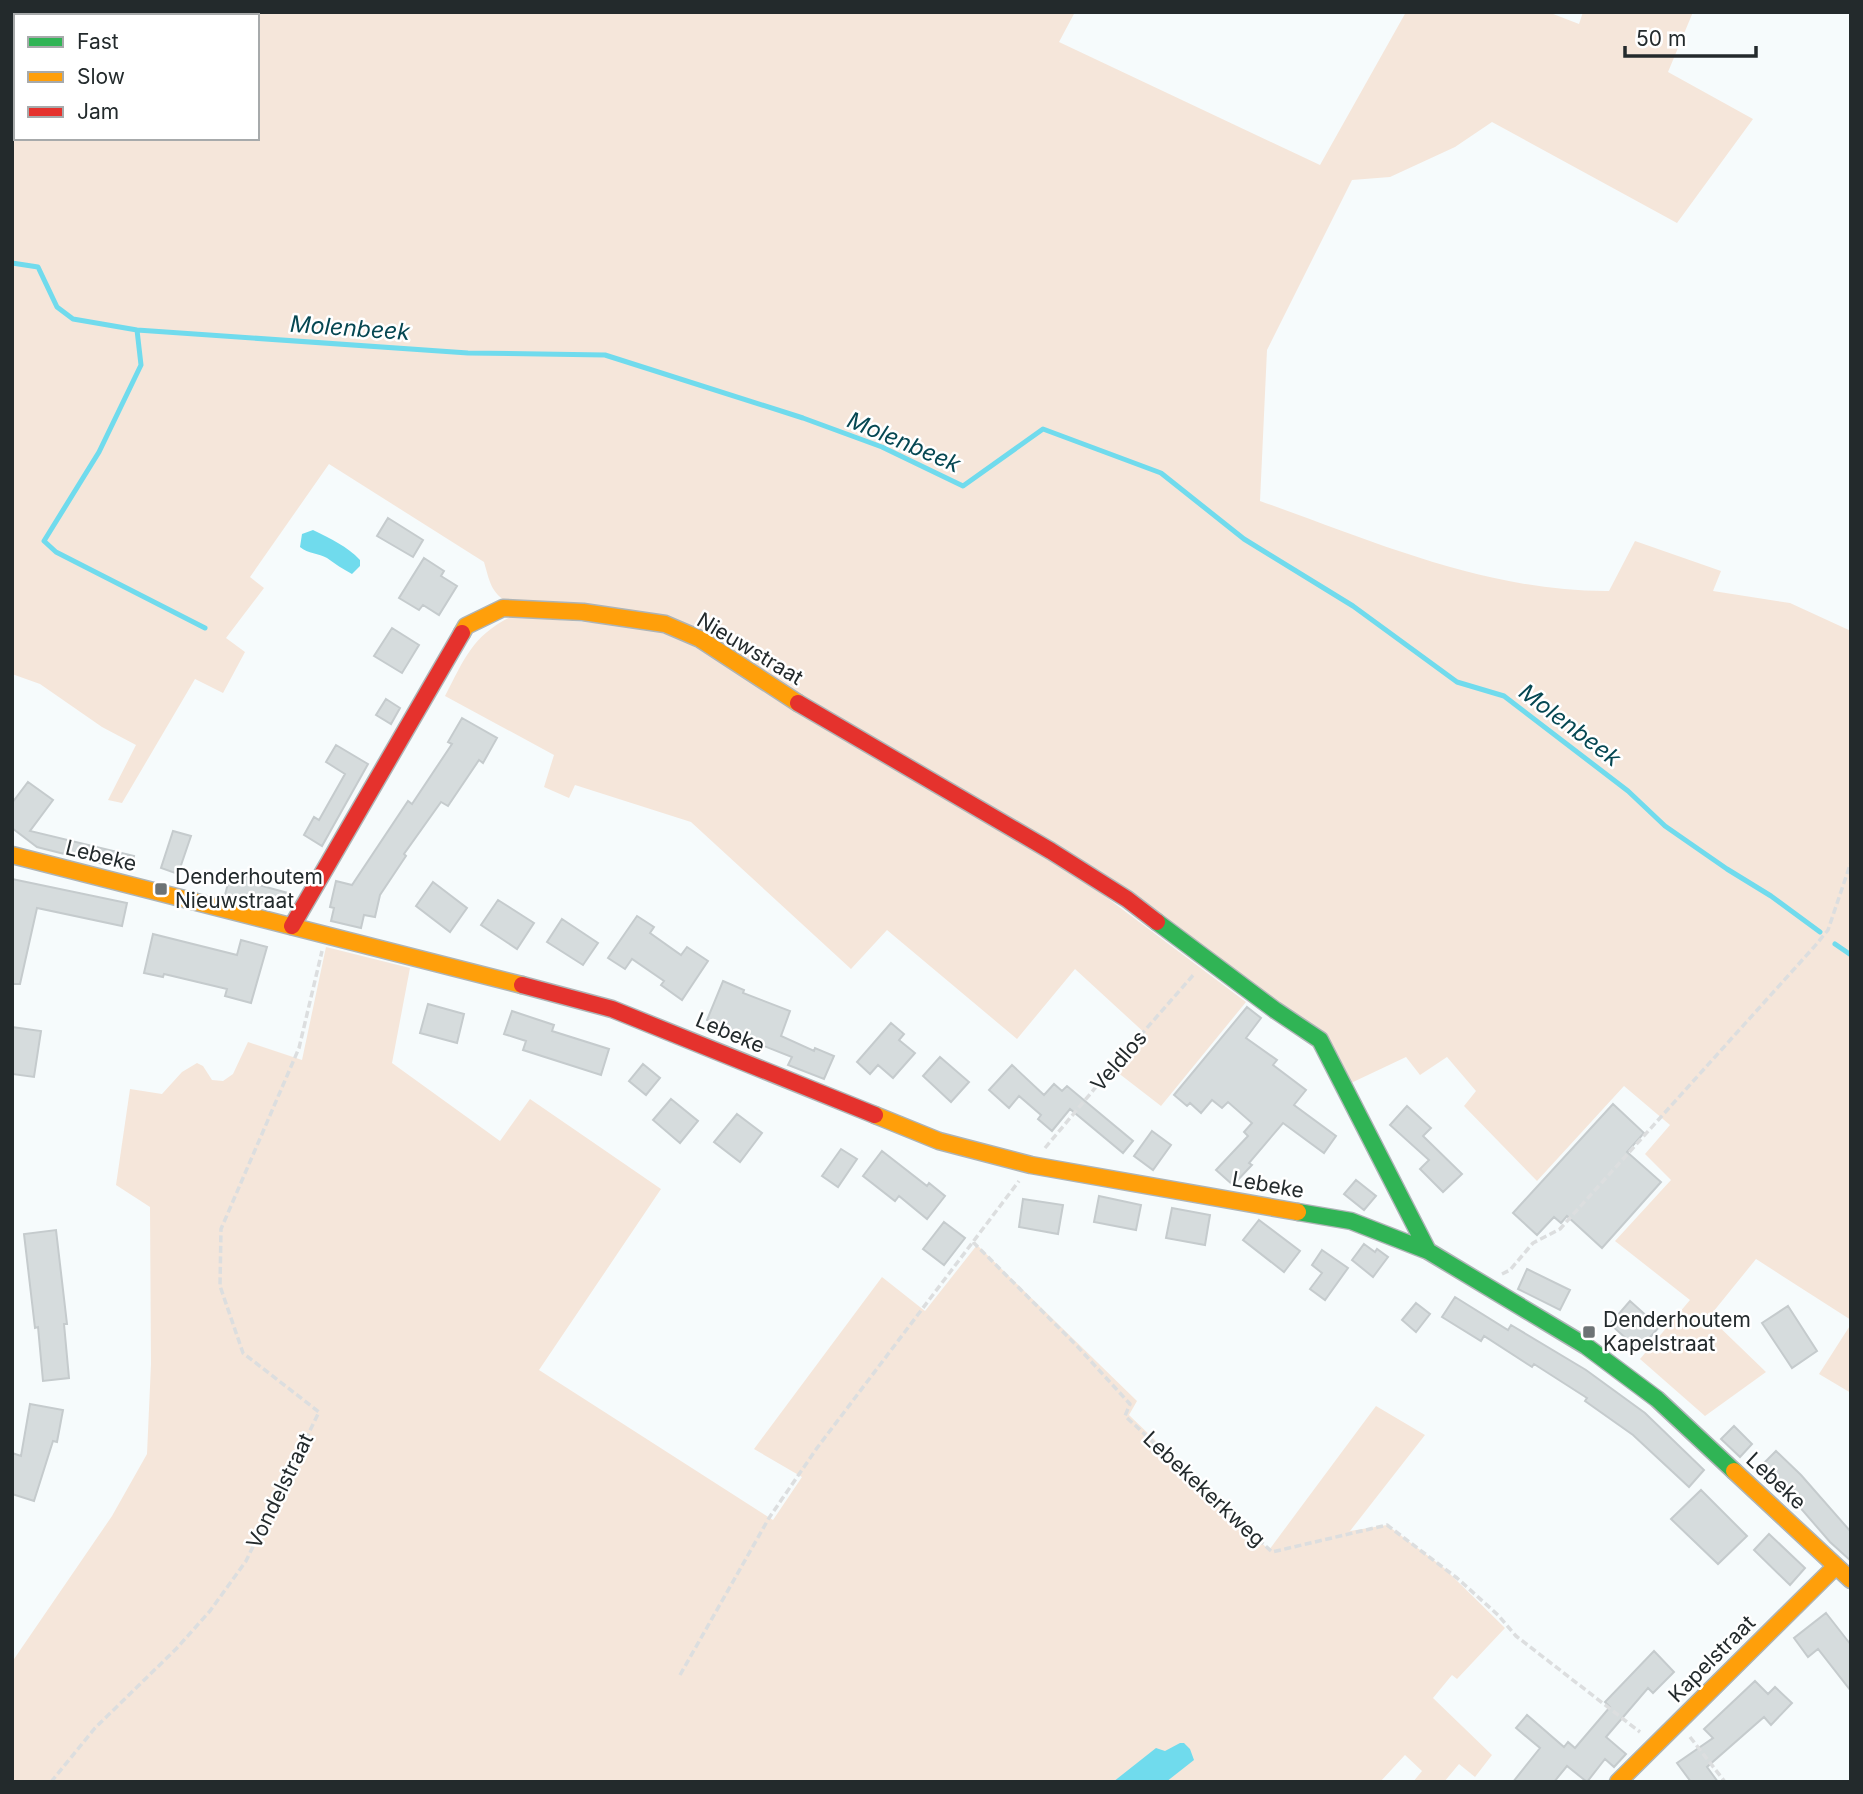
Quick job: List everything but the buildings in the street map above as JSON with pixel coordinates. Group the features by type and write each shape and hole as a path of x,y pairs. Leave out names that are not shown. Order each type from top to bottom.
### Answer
{"street":[{"name":"Nieuwstraat","path":"292,926 466,626 503,608 583,612 665,624 700,639 784,695 1051,851 1127,899 1208,959"},
{"name":"Lebeke","path":"12,855 612,1009 939,1141 1031,1165 1351,1221 1428,1251 1586,1346 1657,1399 1851,1580"},
{"path":"1208,959 1320,1040 1428,1251"},
{"name":"Kapelstraat","path":"1618,1782 1836,1566"}],"path":[{"path":"1485,1284 1510,1270 1533,1243 1560,1230 1814,947 1828,930 1851,862"},
{"name":"Vondelstraat","path":"51,1782 95,1728 176,1649 210,1611 246,1561 319,1412 243,1353 220,1286 221,1229 299,1048 326,935"},
{"name":"Veldlos","path":"680,1675 776,1508 817,1448 1031,1165 1208,959"},
{"name":"Lebekekerkweg","path":"973,1242 1076,1345 1130,1404 1125,1416 1272,1552 1387,1525 1457,1578 1498,1615 1516,1636 1656,1745"},
{"path":"1678,1722 1726,1782"}],"shaded area":[{"path":"12,12 1075,12 1059,42 1320,165 1406,12 1548,12 1579,24 1583,12 1693,12 1668,72 1753,119 1677,223 1492,122 1455,147 1390,177 1352,180 1267,350 1260,501 1388,547 1475,574 1564,589 1609,591 1635,541 1721,571 1713,591 1790,603 1851,631 1851,1320 1756,1259 1709,1317 1766,1372 1705,1416 1640,1359 1690,1300 1615,1241 1671,1180 1645,1154 1670,1125 1624,1086 1537,1181 1464,1106 1476,1091 1447,1057 1420,1075 1406,1057 1351,1083 1327,1037 677,623 508,602 494,590 484,562 329,464 250,577 264,588 226,638 245,652 223,693 195,679 122,803 108,800 136,745 102,727 40,684 12,674"},
{"path":"512,616 655,628 688,643 1070,870 1246,1002 1161,1106 1117,1072 1148,1036 1075,969 1017,1039 887,930 851,969 691,822 575,785 569,798 544,787 554,755 445,696 464,659 478,640"},
{"path":"326,947 410,968 392,1063 500,1141 530,1099 661,1189 539,1370 773,1520 802,1477 754,1449 882,1277 925,1311 977,1245 1137,1401 1129,1415 1269,1550 1376,1406 1425,1435 1350,1531 1387,1525 1444,1568 1505,1628 1457,1679 1452,1675 1433,1698 1492,1755 1475,1777 1459,1764 1444,1782 1413,1782 1422,1771 1405,1755 1380,1782 12,1782 12,1662 112,1516 147,1454 151,1364 150,1207 116,1185 130,1089 162,1094 182,1072 197,1063 203,1066 212,1080 223,1081 233,1074 248,1042 302,1060"},
{"path":"1851,1324 1851,1393 1819,1374"}],"water":[{"path":"313,530 350,551 360,560 360,566 352,574 327,558 300,547 302,534"},
{"path":"1180,1743 1190,1749 1194,1760 1166,1782 1113,1782 1156,1748 1165,1751"}],"waterway":[{"name":"Molenbeek","path":"12,263 38,267 57,307 73,319 137,330 468,353 605,355 803,418 882,447 963,486 1043,429 1161,473 1244,539 1353,606 1457,682 1504,696 1628,791 1665,826 1820,932"},
{"path":"137,330 141,365 99,452 44,541 56,552 205,628"},
{"name":"Molenbeek","path":"1835,944 1851,955"}],"traffic: fast":[{"path":"1157,922 1320,1040 1428,1251"},
{"path":"1298,1212 1351,1221 1428,1251 1586,1346 1657,1399 1734,1471"}],"traffic: slow":[{"path":"462,633 466,626 503,608 583,612 665,624 700,639 798,703"},
{"path":"12,855 522,985"},
{"path":"875,1115 939,1141 1031,1165 1298,1212"},
{"path":"1734,1471 1851,1580"},
{"path":"1618,1782 1836,1566"}],"traffic: jam":[{"path":"292,926 462,633"},
{"path":"798,703 1051,851 1127,899 1157,922"},
{"path":"522,985 612,1009 875,1115"}],"place":[{"name":"Denderhoutem Nieuwstraat","path":"161,889"},
{"name":"Denderhoutem Kapelstraat","path":"1589,1332"}]}
